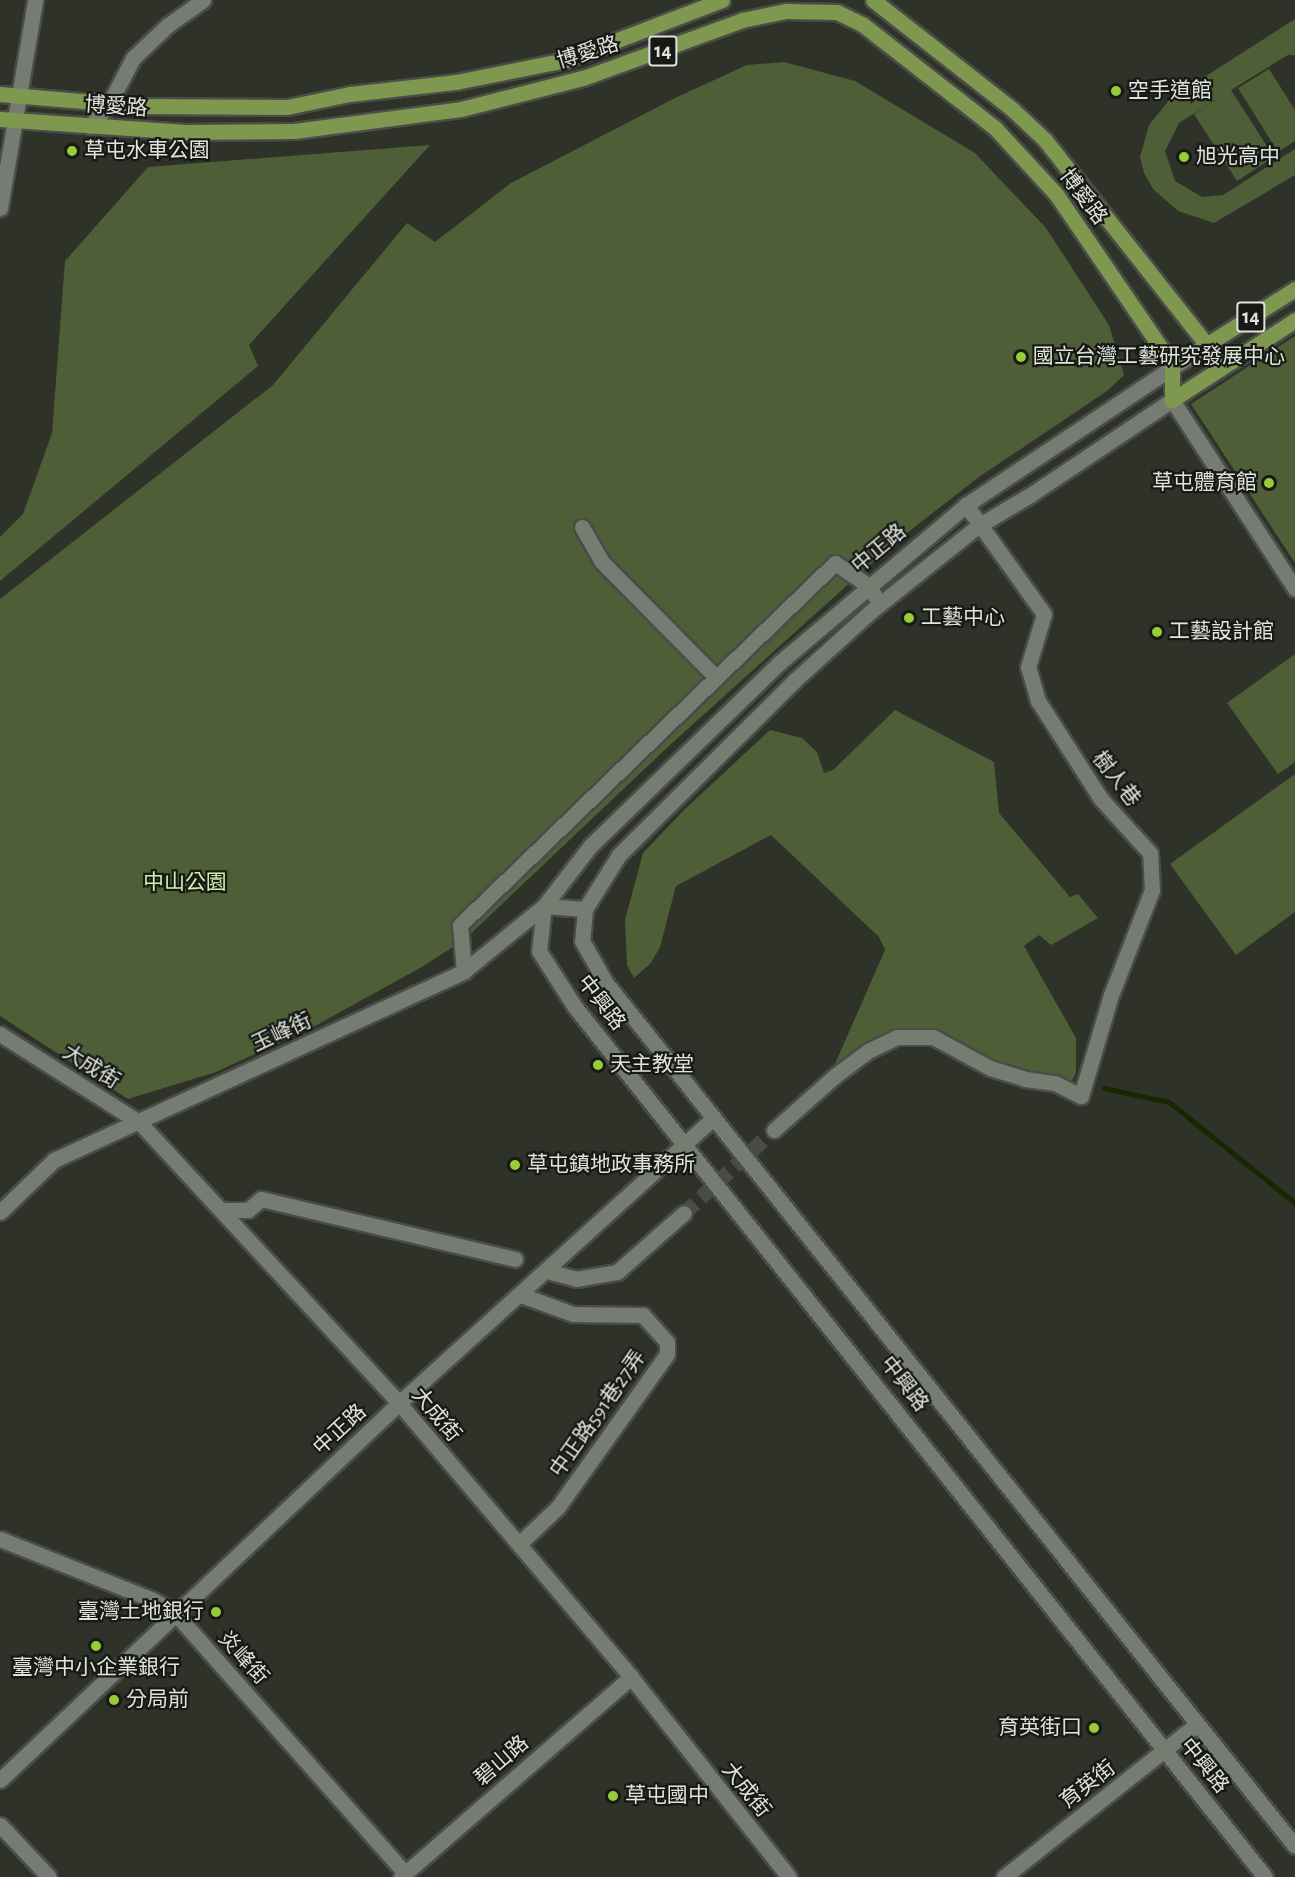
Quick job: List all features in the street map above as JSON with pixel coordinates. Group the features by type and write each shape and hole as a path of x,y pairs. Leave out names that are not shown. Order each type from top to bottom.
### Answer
{"main road":[{"name":"博愛路","path":"0,94 109,104 287,107 350,94 456,82 565,60 722,0"},
{"name":"博愛路","path":"873,0 1012,109 1045,140 1223,365"},
{"name":"博愛路","path":"7,120 186,132 294,131 461,109 583,78 742,20 816,4 862,24 1011,143 1077,222 1172,364"},
{"name":"中正路","path":"1206,345 1295,289"},
{"name":"中正路","path":"1172,400 1295,320"},
{"path":"1172,364 1172,400"}],"street":[{"path":"0,208 7,120 19,95 23,59 35,0"},
{"path":"90,126 109,104 133,58 168,25 203,0"},
{"name":"中正路","path":"544,906 591,845 779,663 869,585 966,506 1172,364 1206,345"},
{"path":"1172,400 1295,589"},
{"name":"中正路","path":"585,909 620,855 673,798 880,604 978,526 1030,495 1172,400"},
{"name":"樹人巷","path":"774,1130 836,1075 868,1051 897,1037 933,1037 990,1068 1024,1079 1055,1083 1081,1096 1111,995 1152,890 1150,853 1101,799 1038,701 1028,667 1044,614 978,526 966,506"},
{"path":"582,527 602,562 716,677"},
{"path":"464,971 460,925 835,563 869,585 880,604"},
{"path":"544,906 585,909"},
{"name":"玉峰街","path":"0,1212 54,1160 140,1123 464,971 544,906"},
{"name":"中興路","path":"544,906 539,951 576,1007 1265,1877"},
{"name":"中興路","path":"585,909 582,941 606,983 1196,1725 1295,1846"},
{"name":"大成街","path":"0,1034 140,1123 399,1403 631,1677 789,1877"},
{"name":"中正路","path":"0,1780 174,1612 714,1116"},
{"path":"221,1210 248,1210 261,1199 515,1260"},
{"path":"547,1271 576,1280 617,1272 684,1214"},
{"name":"中正路591巷27弄","path":"519,1544 558,1507 667,1354 667,1342 643,1315 573,1314 521,1295"},
{"name":"炎峰街","path":"0,1539 151,1599 174,1612 403,1875"},
{"name":"碧山路","path":"403,1875 631,1677"},
{"name":"育英街","path":"1004,1877 1166,1752 1196,1725"},
{"path":"0,1824 49,1877"}],"green space":[{"path":"1295,19 1295,55 1288,55 1231,90 1274,157 1237,181 1194,114 1225,94 1179,123 1165,151 1175,181 1202,197 1223,195 1295,149 1295,175 1214,223 1178,211 1153,189 1144,173 1140,157 1149,125 1170,99"},
{"name":"中山公園","path":"784,62 855,81 975,153 1046,228 1109,325 1124,375 1107,391 979,477 894,543 671,744 464,940 420,968 313,1027 216,1072 128,1099 0,1016 0,599 273,385 407,223 435,242 511,183 677,97 747,65"},
{"path":"1269,69 1295,110 1295,141 1278,152 1238,88"},
{"path":"430,145 249,345 258,366 0,581 0,537 23,514 52,433 65,261 148,167"},
{"name":"草屯體育館","path":"1295,336 1295,563 1191,404"},
{"path":"1295,654 1295,762 1278,774 1227,703"},
{"path":"895,710 994,762 999,813 1070,897 1078,894 1098,918 1051,945 1039,935 1024,946 1076,1038 1076,1073 1069,1086 908,1037 831,1073 885,950 879,937 771,835 676,886 660,947 651,963 634,978 627,965 625,920 643,853 683,811 770,730 802,738 817,752 824,773 833,770"},
{"path":"1295,774 1295,912 1236,955 1170,864"}],"waterway":[{"path":"1104,1088 1169,1102 1295,1203"}],"tunnel":[{"path":"684,1213 774,1130"}],"place":[{"name":"空手道館","path":"1116,91"},
{"name":"草屯水車公園","path":"72,151"},
{"name":"旭光高中","path":"1184,157"},
{"name":"國立台灣工藝研究發展中心","path":"1021,357"},
{"name":"草屯體育館","path":"1269,483"},
{"name":"工藝中心","path":"909,618"},
{"name":"工藝設計館","path":"1157,632"},
{"name":"天主教堂","path":"598,1065"},
{"name":"草屯鎮地政事務所","path":"515,1165"},
{"name":"臺灣土地銀行","path":"216,1612"},
{"name":"臺灣中小企業銀行","path":"96,1646"},
{"name":"分局前","path":"114,1700"},
{"name":"育英街口","path":"1094,1728"},
{"name":"草屯國中","path":"613,1796"}]}
